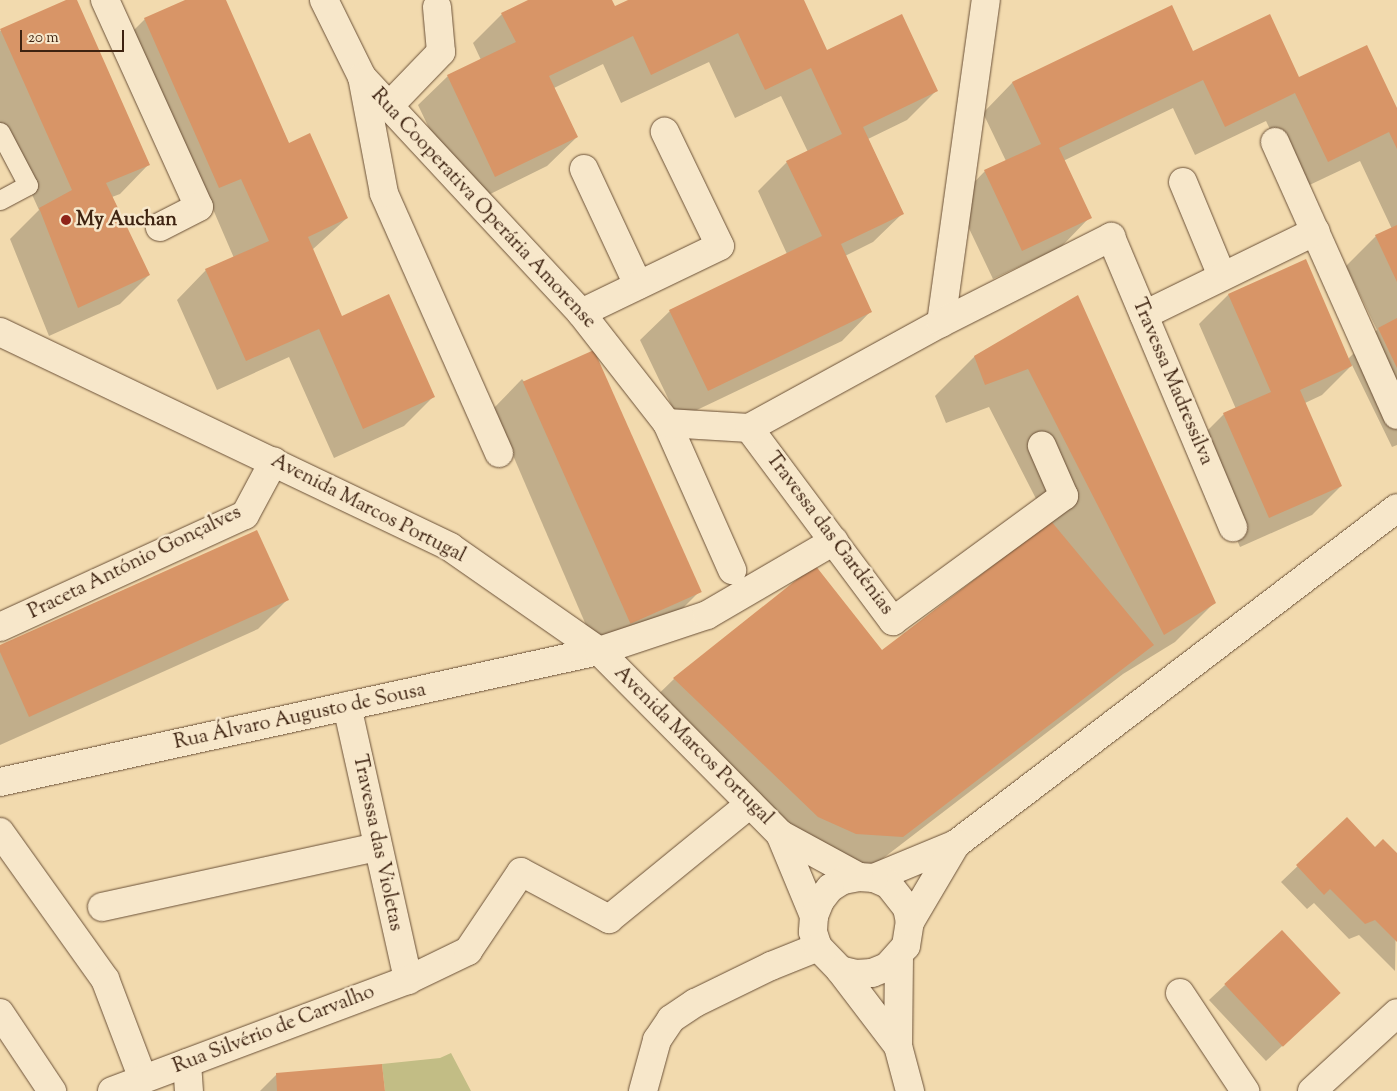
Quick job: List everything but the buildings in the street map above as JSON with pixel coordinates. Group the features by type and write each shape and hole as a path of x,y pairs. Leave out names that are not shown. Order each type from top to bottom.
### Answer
{"street":[{"path":"105,0 199,207 160,227"},
{"path":"324,0 362,77"},
{"path":"667,422 749,428 941,322 986,0"},
{"path":"389,106 441,52 437,8"},
{"name":"Rua Cooperativa Operária Amorense","path":"362,77 581,313 667,422 732,570"},
{"name":"Rua Cooperativa Operária Amorense","path":"362,77 384,193 499,453"},
{"path":"581,313 720,246 665,132"},
{"path":"1275,142 1397,415"},
{"path":"584,169 638,285"},
{"path":"1183,182 1222,276"},
{"path":"1144,315 1316,231"},
{"name":"Travessa Madressilva","path":"941,322 1111,237 1233,526"},
{"name":"Avenida Marcos Portugal","path":"0,332 274,461 450,547 599,651 780,834 866,877"},
{"name":"Travessa das Gardénias","path":"749,428 894,621 1064,496 1042,446"},
{"name":"Praceta António Gonçalves","path":"0,627 246,515 274,461"},
{"path":"898,1046 840,970 818,947 813,932 814,916 820,901 830,888 843,880 866,877 956,844 1397,508"},
{"name":"Rua Álvaro Augusto de Sousa","path":"0,782 599,651 707,615 834,541"},
{"name":"Travessa das Violetas","path":"347,706 408,980"},
{"name":"Rua Silvério de Carvalho","path":"112,1091 408,980 468,951 521,872 609,918 750,804"},
{"path":"0,832 105,979 143,1079"},
{"path":"780,834 814,916"},
{"path":"840,970 856,974 872,973 887,967 900,956 906,946 910,922 956,844"},
{"path":"102,908 378,847"},
{"path":"866,877 899,894 910,922"},
{"path":"643,1091 657,1040 672,1019 695,1003 746,978 818,947"},
{"path":"900,956 898,1046 910,1091"},
{"path":"1180,993 1245,1091"},
{"path":"0,1013 52,1091"},
{"path":"1312,1091 1397,1013"},
{"path":"187,1063 189,1091"}],"lane":[{"path":"0,132 28,185 0,200"}],"shaded area":[{"path":"451,1053 471,1091 385,1091 382,1064 440,1058"}],"place":[{"name":"My Auchan","path":"66,220"}]}
